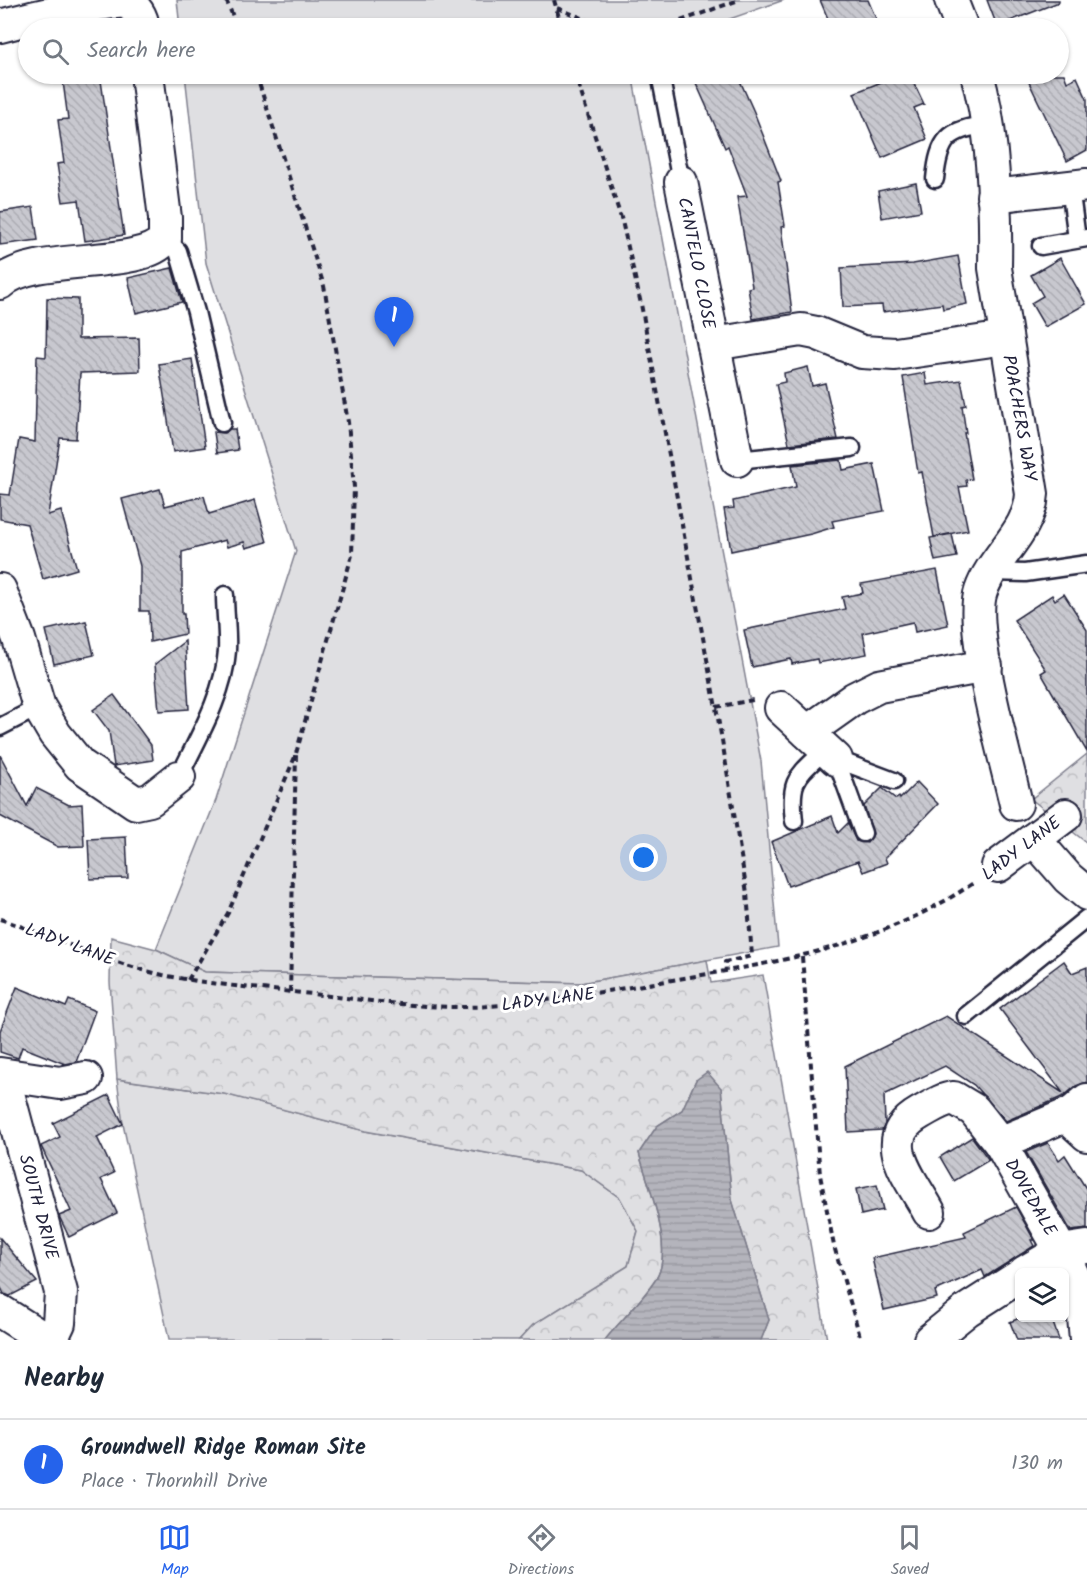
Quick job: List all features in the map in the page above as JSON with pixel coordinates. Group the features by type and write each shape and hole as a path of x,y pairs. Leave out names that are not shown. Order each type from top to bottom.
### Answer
{"street":[{"path":"951,0 958,18"},
{"path":"32,18 97,2 117,1 132,5 140,18"},
{"path":"0,26 18,22"},
{"path":"0,283 18,272 151,252 165,240 165,218 148,84"},
{"name":"POACHERS WAY","path":"979,84 987,125 993,196 995,268 1031,483 1032,503 1020,530 982,588 977,611 986,666 1016,804"},
{"name":"CANTELO CLOSE","path":"681,182 737,460"},
{"path":"993,196 1078,186"},
{"name":"CANTELO CLOSE","path":"714,344 801,330 816,333 862,352 895,354 1006,338"},
{"path":"0,590 12,617 39,707 73,758 136,803 150,800 179,777"},
{"path":"781,708 823,747 855,698 879,686 986,666"},
{"name":"LADY LANE","path":"998,866 1066,815"},
{"path":"1034,839 1068,878 1087,894"},
{"name":"SOUTH DRIVE","path":"51,1340 59,1323 62,1292 2,1075 60,1083 86,1078"},
{"name":"DOVEDALE","path":"929,1212 897,1149 898,1132 902,1126 942,1101 954,1098 974,1110 1000,1143 1074,1249 1082,1294 1086,1340"},
{"name":"DOVEDALE","path":"1000,1143 1082,1116"},
{"path":"1034,1268 1074,1249"},
{"path":"930,1340 967,1310 1015,1279"},
{"path":"0,1311 46,1340"}],"lane":[{"path":"662,84 681,182"},
{"path":"935,178 942,143 949,136 966,127 987,125"},
{"path":"1041,246 1082,239 1078,186"},
{"path":"165,240 178,251 222,423"},
{"path":"737,460 852,448"},
{"path":"992,572 1025,573 1087,564"},
{"path":"179,777 200,735 219,685 227,652 225,595"},
{"path":"0,727 39,707"},
{"path":"823,747 894,781"},
{"path":"794,821 793,786 823,747"},
{"path":"823,747 863,833"},
{"path":"966,1016 1087,918"}],"path":[{"path":"226,0 234,18"},
{"path":"554,0 560,18"},
{"path":"689,18 739,0"},
{"path":"557,8 582,18"},
{"path":"188,980 228,913 296,751 352,555 354,488 348,422 324,286 259,84"},
{"path":"578,84 622,220 640,304 733,804 747,893 752,956 725,962 726,971"},
{"path":"290,992 296,751"},
{"name":"LADY LANE","path":"0,919 128,965 188,980 417,1006 489,1006 566,998 802,957 844,945 920,914 958,894 998,866"},
{"path":"802,957 820,1175 834,1246 861,1340"}],"green space":[{"path":"177,0 784,0 733,18 179,18"},
{"path":"186,84 634,84 761,761 778,947 581,983 205,972 156,949 216,800 296,551 206,263"},
{"path":"1087,754 1087,843 1031,799"},
{"path":"111,937 156,949 205,972 581,983 707,960 711,983 763,975 827,1340 761,1340 769,1320 732,1200 721,1088 696,1080 682,1110 657,1126 639,1153 658,1217 663,1251 656,1279 644,1295 605,1340 519,1340 533,1325 628,1266 638,1231 620,1198 581,1170 365,1131 224,1094 117,1079 110,982"},
{"path":"117,1079 225,1094 365,1131 581,1170 620,1198 638,1231 628,1266 533,1325 519,1340 169,1339 123,1124"}],"shaded area":[{"path":"707,1072 721,1088 732,1200 769,1320 761,1340 605,1340 638,1303 656,1279 661,1266 663,1251 658,1217 639,1153 657,1126 682,1110 696,1080"}],"building":[{"path":"820,0 868,0 876,18 828,18"},
{"path":"987,0 1059,0 1059,2 1018,18 994,18"},
{"path":"1077,77 1087,99 1087,150 1067,161 1030,84 1069,84 1069,81"},
{"path":"63,84 101,84 124,235 85,241 79,200 63,202 57,164 64,163 58,120 68,119"},
{"path":"696,84 741,84 754,112 781,181 778,182 785,226 781,227 792,312 753,319 748,288 752,287 737,197 747,196 728,146 725,148"},
{"path":"876,84 914,84 924,104 914,108 927,139 882,158 854,93"},
{"path":"916,183 921,211 882,218 878,191"},
{"path":"33,207 38,240 0,245 0,212"},
{"path":"958,256 967,304 943,309 942,304 883,312 882,305 843,307 841,268 913,264"},
{"path":"1060,258 1086,304 1045,327 1031,303 1043,296 1031,275"},
{"path":"172,268 182,302 136,313 128,278"},
{"path":"47,298 78,299 78,339 139,338 140,371 80,373 76,439 60,438 48,515 61,511 77,569 43,579 27,524 0,519 0,494 10,495 19,439 35,442 37,356 46,357"},
{"path":"192,359 205,447 173,452 159,364"},
{"path":"808,367 812,386 825,383 838,439 789,444 776,384 785,382 784,373"},
{"path":"925,373 927,385 961,380 966,405 962,406 966,433 964,433 972,479 966,480 967,486 959,487 968,530 934,537 922,472 918,473 903,377"},
{"path":"235,429 238,450 217,453 214,432 224,433"},
{"path":"841,460 843,470 874,464 884,511 832,521 834,527 811,534 731,551 724,509 734,508 733,501 796,487 792,465"},
{"path":"160,489 165,506 204,496 209,514 255,500 267,542 246,548 244,542 227,547 225,540 182,552 182,614 184,614 185,634 150,642 149,611 140,611 140,566 122,499"},
{"path":"952,534 957,557 935,561 930,538"},
{"path":"937,570 948,625 915,632 913,622 863,633 867,654 818,663 817,659 792,664 791,659 752,667 744,630 845,609 842,597 863,593 861,584"},
{"path":"1064,594 1087,630 1087,752 1041,673 1046,670 1014,620 1052,595 1055,600"},
{"path":"86,621 94,655 54,664 46,630"},
{"path":"185,641 189,709 159,711 155,664"},
{"path":"114,695 151,745 153,760 114,766 109,731 93,710"},
{"path":"0,755 27,806 36,788 69,805 82,804 84,846 58,847 0,816"},
{"path":"917,782 938,804 885,858 887,863 863,872 858,861 788,886 771,842 832,816 838,833 848,823 856,841 867,843 873,834 864,806 882,788 896,799 899,797 900,799"},
{"path":"126,837 128,878 90,879 88,839"},
{"path":"1064,961 1072,973 1087,967 1087,1082 1076,1086 1064,1096 1006,1121 974,1085 945,1066 884,1095 885,1124 882,1130 848,1132 845,1066 946,1016 1063,1093 1000,1009"},
{"path":"17,987 66,1007 69,1000 95,1011 76,1062 65,1064 22,1047 18,1058 0,1052 0,1031"},
{"path":"109,1095 123,1124 97,1137 114,1173 101,1179 117,1213 69,1237 59,1216 71,1211 41,1146 60,1137 53,1123"},
{"path":"972,1137 989,1160 954,1181 940,1157"},
{"path":"1048,1143 1059,1160 1065,1155 1087,1190 1087,1229 1071,1231 1026,1152"},
{"path":"877,1185 883,1210 861,1215 856,1189"},
{"path":"1016,1207 1034,1240 1031,1240 1034,1246 985,1277 982,1270 935,1291 937,1298 884,1310 872,1258 966,1237 964,1232"},
{"path":"0,1238 37,1282 10,1296 4,1294 0,1286"},
{"path":"1015,1320 1015,1322 1053,1322 1059,1340 1017,1340 1010,1322"}],"place":[{"name":"Groundwell Ridge Roman Site","path":"394,347"}]}
